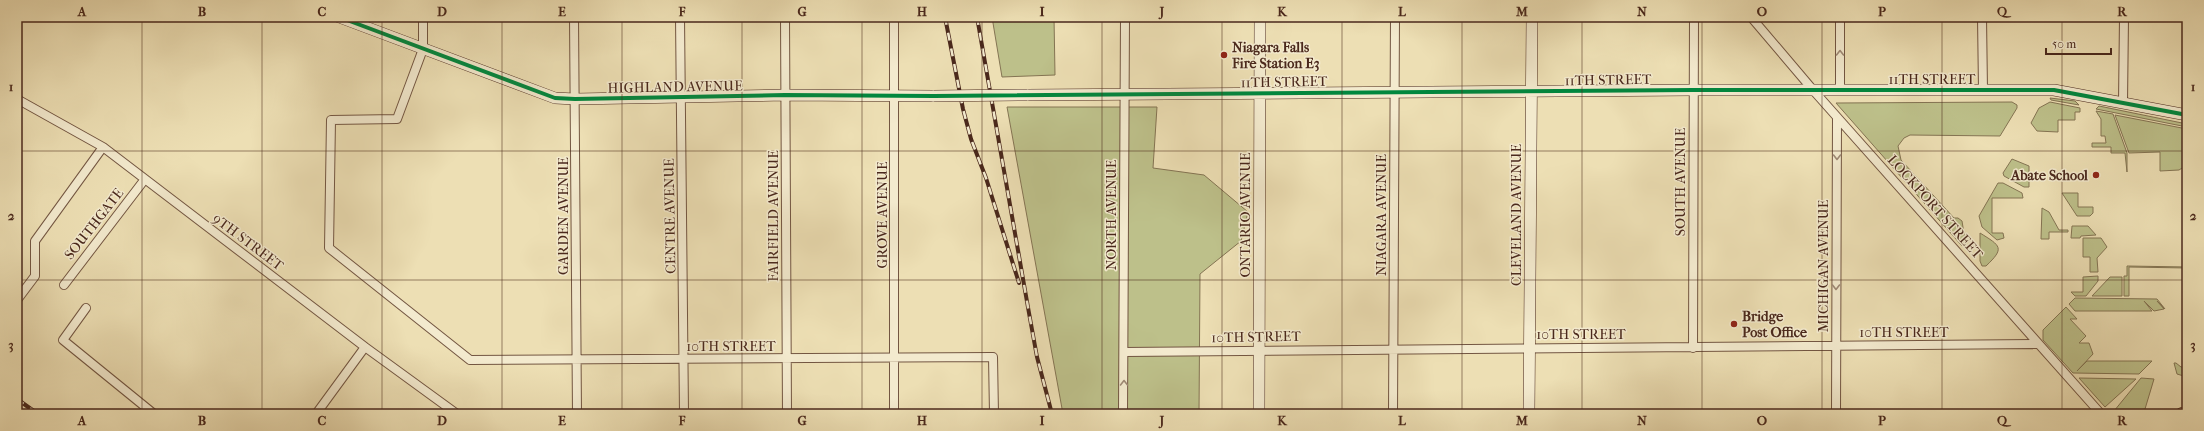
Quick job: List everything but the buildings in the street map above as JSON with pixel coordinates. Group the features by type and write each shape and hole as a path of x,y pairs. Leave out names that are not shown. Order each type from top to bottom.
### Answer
{"main road":[{"path":"2182,414 2187,413"}],"street":[{"name":"HIGHLAND AVENUE","path":"339,17 554,98 575,100 681,99 785,95 1027,95"},
{"path":"423,17 423,49"},
{"name":"GARDEN AVENUE","path":"574,17 577,414"},
{"name":"CENTRE AVENUE","path":"680,17 684,414"},
{"name":"FAIRFIELD AVENUE","path":"785,17 787,414"},
{"name":"GROVE AVENUE","path":"894,17 894,414"},
{"name":"NORTH AVENUE","path":"1123,414 1125,17"},
{"name":"ONTARIO AVENUE","path":"1259,414 1260,17"},
{"name":"NIAGARA AVENUE","path":"1393,414 1395,17"},
{"name":"CLEVELAND AVENUE","path":"1529,414 1532,17"},
{"name":"SOUTH AVENUE","path":"1693,348 1694,17"},
{"name":"LOCKPORT STREET","path":"1751,17 1813,90 2037,344 2101,414"},
{"path":"1840,17 1840,90"},
{"path":"1982,17 1983,90"},
{"path":"2123,103 2124,17"},
{"name":"10TH STREET","path":"423,49 397,119 331,120 329,248 470,360 993,357 994,414"},
{"name":"11TH STREET","path":"1027,95 1693,90 2054,90 2187,115"},
{"name":"9TH STREET","path":"17,99 103,147 365,347 457,414"},
{"name":"MICHIGAN AVENUE","path":"1836,414 1838,118"},
{"path":"17,300 35,276 35,241 103,147"},
{"name":"SOUTHGATE","path":"64,285 145,179"},
{"path":"86,308 63,340 154,414"},
{"name":"10TH STREET","path":"1124,352 1530,347 1693,348 1836,345 2037,344"},
{"path":"316,414 365,347"}],"green space":[{"path":"992,17 1054,17 1055,75 1002,77"},
{"path":"2050,98 2075,101 2079,105 2051,100"},
{"path":"2012,102 2017,105 2017,108 2000,136 1910,135 1904,138 1898,146 1901,160 1954,218 1958,218 1962,221 1965,240 1962,246 1836,103"},
{"path":"2050,102 2080,108 2080,112 2075,112 2075,120 2058,120 2058,132 2037,131 2031,123 2039,108"},
{"path":"2099,106 2187,124 2187,127 2096,109"},
{"path":"1007,107 1157,107 1153,168 1204,175 1248,212 1241,241 1200,274 1199,414 1063,414"},
{"path":"2096,111 2113,114 2127,153 2127,172 2125,153 2111,153 2111,147 2092,147 2092,143 2106,143 2105,136 2101,136 2101,119"},
{"path":"2115,115 2187,129 2187,165 2179,170 2160,171 2160,152 2129,153"},
{"path":"2012,159 2029,166 2029,187 2024,187 2004,176 2003,173"},
{"path":"1998,183 2003,183 2022,193 2023,198 1992,198 1992,233 2003,233 2004,238 1997,240 1982,227 1979,216"},
{"path":"2062,193 2078,193 2078,207 2093,207 2093,213 2090,216 2077,216"},
{"path":"2042,208 2049,212 2059,230 2068,230 2068,232 2049,232 2049,239 2041,239"},
{"path":"2072,226 2088,226 2096,235 2071,238"},
{"path":"1980,233 1996,244 1998,248 1996,255 1986,266 1982,266 1980,261"},
{"path":"2083,238 2101,238 2107,247 2097,258 2098,272 2090,272 2090,257 2083,257"},
{"path":"2127,266 2187,268 2129,267 2129,296 2124,296 2124,276 2127,276"},
{"path":"2098,276 2098,281 2086,296 2075,296 2071,292 2083,292 2083,277"},
{"path":"2110,277 2122,277 2122,296 2092,296"},
{"path":"2075,298 2157,299 2165,309 2157,301 2164,309 2154,311 2144,301 2152,311 2075,311 2069,304"},
{"path":"2066,307 2077,319 2070,319 2086,336 2079,343 2089,343 2093,354 2077,371 2087,361 2152,361 2139,374 2073,373 2043,340 2043,330"},
{"path":"2174,363 2181,367 2187,367 2187,377 2177,374"},
{"path":"2079,378 2136,379 2105,407"},
{"path":"2141,378 2154,379 2145,409 2127,413 2114,411"}],"railway":[{"path":"945,17 963,109 971,139 986,178 1019,283"},
{"path":"977,17 1037,357 1052,414"},
{"path":"17,399 38,414"}],"cycle path":[{"path":"339,17 555,98 575,99 785,95 934,96 1693,90 2054,90 2187,115"}],"place":[{"name":"Niagara Falls Fire Station E3","path":"1224,55"},
{"name":"Abate School","path":"2096,175"},
{"name":"Bridge Post Office","path":"1734,324"}]}
